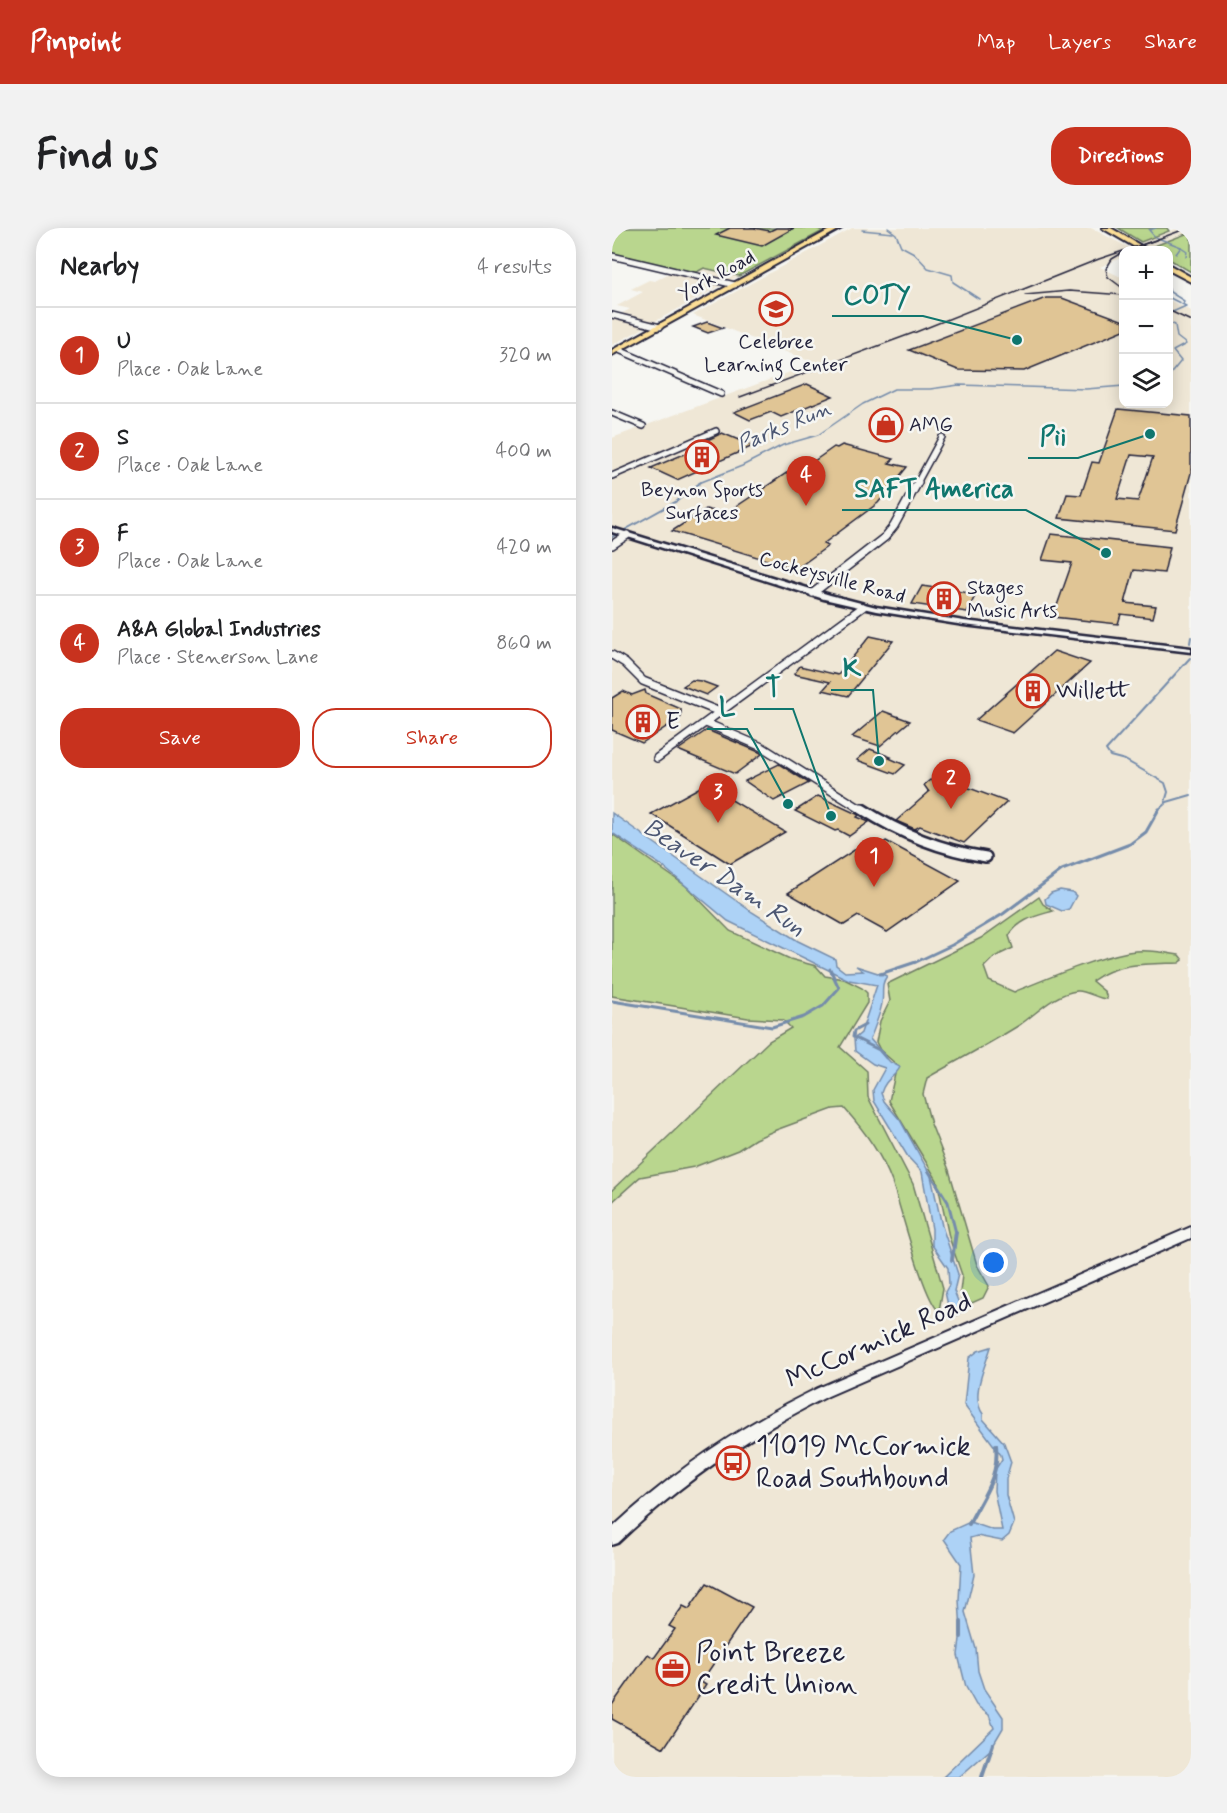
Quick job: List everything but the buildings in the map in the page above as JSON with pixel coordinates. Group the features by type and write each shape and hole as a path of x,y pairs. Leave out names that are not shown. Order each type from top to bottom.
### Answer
{"main road":[{"path":"1106,228 1137,246"},
{"name":"York Road","path":"616,352 833,229"},
{"path":"1173,269 1191,280"},
{"name":"McCormick Road","path":"612,1538 691,1470 744,1434 780,1414 852,1379 1191,1232"}],"street":[{"path":"612,256 735,285"},
{"path":"612,315 660,327"},
{"path":"616,352 721,394"},
{"path":"612,413 643,426"},
{"path":"612,476 716,431"},
{"path":"813,593 885,537 894,526 942,437"},
{"path":"612,545 619,532"},
{"name":"Cockeysville Road","path":"619,532 863,607 953,622 1191,650"},
{"path":"657,758 863,607"},
{"path":"612,656 625,663 643,681 720,712"},
{"path":"706,723 769,750 894,830 951,852 986,857"}],"shaded area":[{"path":"852,228 1091,228 1126,246 1119,246 1119,259 1100,267 1119,276 1119,408 1173,408 1173,302 1191,311 1191,1777 612,1777 612,438 814,363 693,315"},
{"path":"1178,228 1191,228 1191,232 1154,246 1146,246 1141,242"},
{"path":"704,268 739,276 654,322 621,314 630,309 617,306 643,292 631,289 649,280 655,281 671,272 689,276"},
{"path":"612,318 645,326 646,327 612,345"}],"green space":[{"path":"621,228 816,228 823,231 739,276 704,268 693,274 612,255 612,232"},
{"path":"1118,228 1167,228 1169,231 1141,242"},
{"path":"1191,232 1191,272 1173,261 1173,246 1154,246"},
{"path":"612,834 686,886 730,931 790,959 816,966 825,976 844,979 867,993 867,1003 840,1047 867,1071 868,1097 913,1184 943,1288 939,1311 926,1290 888,1172 871,1143 844,1108 833,1109 776,1130 755,1139 738,1150 694,1167 640,1177 612,1202 612,1190 769,1041 791,1028 783,1020 748,1018 612,996"},
{"path":"1039,897 1043,904 1053,911 1028,919 1013,930 1009,936 1013,948 994,957 984,967 989,981 1014,992 1085,964 1134,951 1179,955 1183,960 1179,963 1145,964 1112,970 1092,981 1105,992 1107,999 1080,991 1061,996 1010,1031 927,1078 923,1094 931,1124 949,1170 977,1265 989,1286 983,1298 963,1307 960,1292 962,1275 949,1237 937,1180 889,1101 897,1065 880,1050 876,1042 880,1021 890,1001 887,984 981,938"}],"water":[{"path":"612,813 752,912 798,941 835,959 836,965 845,972 863,971 856,966 887,976 883,986 880,1011 870,1039 890,1062 900,1067 885,1084 881,1093 884,1101 900,1120 931,1176 942,1226 958,1274 954,1291 962,1311 957,1315 950,1314 945,1292 949,1285 948,1268 932,1245 932,1229 922,1172 908,1157 874,1101 873,1090 885,1068 873,1064 855,1051 854,1039 861,1033 877,985 849,980 728,921 661,865 612,833"},
{"path":"1060,890 1072,892 1076,896 1069,909 1062,911 1046,904 1045,899 1051,893"},
{"path":"991,1347 978,1390 979,1407 983,1419 1004,1443 1011,1462 1006,1479 1006,1495 1014,1523 1009,1535 1002,1541 977,1536 970,1538 974,1575 965,1612 976,1649 978,1671 984,1689 1003,1717 1003,1728 990,1750 959,1777 943,1777 994,1728 989,1715 976,1705 966,1687 958,1655 961,1631 959,1600 961,1564 944,1539 950,1531 970,1522 993,1530 1002,1530 994,1491 995,1470 1002,1459 1001,1455 964,1405 969,1358 978,1351"}],"waterway":[{"path":"888,228 896,234 901,246 914,253 928,268 952,275 953,282 979,299"},
{"name":"Parks Run","path":"1156,228 1149,230 1155,237 1181,247"},
{"path":"862,230 893,233"},
{"name":"Parks Run","path":"1176,254 1181,247"},
{"name":"Parks Run","path":"1181,247 1187,251 1186,256"},
{"name":"Parks Run","path":"1173,294 1184,301 1183,304"},
{"name":"Parks Run","path":"1173,300 1186,306 1173,312"},
{"name":"Parks Run","path":"1173,324 1177,337 1186,344 1173,351"},
{"name":"Parks Run","path":"1173,351 1181,361 1173,371"},
{"name":"Parks Run","path":"700,482 742,466 783,445 818,435 863,404 894,389 930,389 959,385 1086,389 1119,386"},
{"name":"Parks Run","path":"612,537 677,501 700,482"},
{"path":"1190,643 1191,637"},
{"path":"1165,802 1168,792 1165,783 1125,760 1110,756 1106,750 1190,658"},
{"name":"Beaver Dam Run","path":"1159,809 1167,802 1191,795"},
{"name":"Beaver Dam Run","path":"880,974 916,962 952,945 1003,914 1062,870 1130,844 1146,832 1159,809"},
{"path":"612,1001 772,1027 804,1017 823,1006 839,988 830,969"},
{"path":"865,1025 854,1031 853,1037 879,1050 886,1058"},
{"path":"928,1170 948,1202 956,1233"},
{"path":"952,1260 956,1233"},
{"path":"969,1524 993,1477 997,1456 996,1445"},
{"path":"961,1622 961,1637"},
{"path":"982,1777 993,1744"}],"tram line":[{"path":"1139,246 1188,228"},
{"path":"1119,255 1112,259 1106,269 1108,277 1119,285"},
{"path":"1173,312 1191,321"}],"railway":[{"path":"740,397 916,332 1099,259 1156,240"},
{"path":"1025,295 1069,291 1119,295"}],"place":[{"name":"Celebree Learning Center","path":"776,309"},
{"name":"COTY","path":"1017,340"},
{"name":"AMG","path":"886,425"},
{"name":"Pii","path":"1150,434"},
{"name":"Beynon Sports Surfaces","path":"702,457"},
{"name":"A&A Global Industries","path":"806,506"},
{"name":"SAFT America","path":"1106,553"},
{"name":"Stages Music Arts","path":"944,599"},
{"name":"Willett","path":"1033,691"},
{"name":"E","path":"643,722"},
{"name":"K","path":"879,761"},
{"name":"L","path":"788,804"},
{"name":"S","path":"951,809"},
{"name":"T","path":"831,816"},
{"name":"F","path":"718,823"},
{"name":"U","path":"874,887"},
{"name":"11019 McCormick Road Southbound","path":"733,1463"},
{"name":"Point Breeze Credit Union","path":"673,1669"}]}
